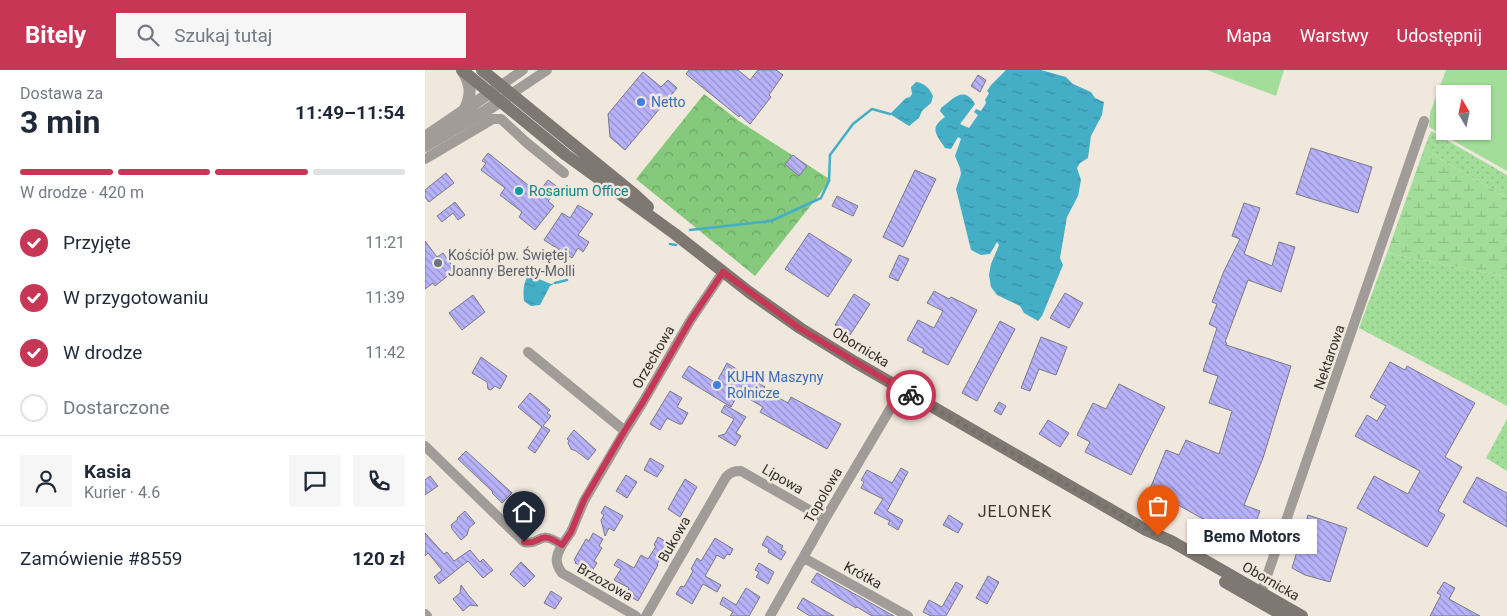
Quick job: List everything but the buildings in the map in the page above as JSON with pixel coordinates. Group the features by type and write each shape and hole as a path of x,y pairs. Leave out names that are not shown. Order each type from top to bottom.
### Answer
{"main road":[{"name":"Obornicka","path":"462,70 495,89 511,94 634,194 675,234"},
{"name":"Obornicka","path":"482,70 495,89 500,102 511,111 598,179 675,234 799,328 1146,530 1171,541 1284,616"},
{"name":"Obornicka","path":"1266,603 1302,616"}],"street":[{"path":"462,70 470,85 470,100 465,109"},
{"path":"425,137 523,70"},
{"path":"425,146 500,102 547,70"},
{"path":"529,82 525,93 535,115"},
{"path":"425,160 497,118 501,119 527,144 564,172"},
{"name":"Nektarowa","path":"1266,603 1425,121"},
{"name":"Orzechowa","path":"562,545 571,532 584,500 625,430 690,321 723,272"},
{"path":"528,352 625,430"},
{"name":"Topolowa","path":"770,616 902,389"},
{"path":"425,446 524,542 531,544 545,537 552,538 562,545"},
{"name":"Lipowa","path":"727,477 735,471 741,471 825,519"},
{"name":"Bukowa","path":"646,616 727,477"},
{"name":"Brzozowa","path":"562,545 555,560 561,573 636,616"},
{"name":"Krótka","path":"804,558 908,616"}],"green space":[{"path":"1207,70 1284,70 1276,96"},
{"path":"1446,70 1507,70 1507,171 1452,140 1491,140 1491,85 1440,85"},
{"path":"704,94 739,121 831,180 755,276 636,179"},
{"path":"1436,97 1436,131 1429,127 1430,113"},
{"path":"1431,131 1436,134 1436,140 1447,140 1507,175 1507,198 1424,149"},
{"path":"1424,149 1507,198 1507,277 1387,253"},
{"path":"1387,253 1507,277 1507,406 1359,328"},
{"path":"1507,419 1507,471 1486,458"}],"water":[{"path":"1006,70 1041,70 1066,77 1073,84 1091,92 1095,98 1104,102 1102,115 1091,136 1088,158 1080,163 1077,168 1081,180 1078,196 1067,217 1060,258 1063,265 1042,316 1038,321 1024,313 1020,306 997,295 991,287 989,275 991,264 999,245 997,242 990,254 981,255 971,250 956,189 961,174 955,156 961,139 958,137 951,149 945,148 936,131 937,125 945,117 940,111 941,108 954,98 963,95 971,98 975,104 960,124 969,128 978,115 974,112 976,109 981,111 986,103 985,100 989,93 987,91"},
{"path":"916,82 927,87 933,96 931,103 922,111 919,118 909,126 890,114 906,98 910,97 912,94 911,87"},
{"path":"529,275 551,284 555,283 550,286 540,305 531,306 524,301 525,284"}],"waterway":[{"path":"690,230 771,221 821,198 829,181 830,155 853,124 872,109 890,114"},
{"path":"670,244 676,245"},
{"path":"469,268 515,272 528,276"},
{"path":"555,283 567,280"}],"way so far":[{"path":"911,395 1158,536"}],"place":[{"name":"Netto","path":"641,102"},
{"name":"Rosarium Office","path":"519,191"},
{"name":"Kościół pw. Świętej Joanny Beretty-Molli","path":"438,263"},
{"name":"KUHN Maszyny Rolnicze","path":"717,385"},
{"name":"Bemo Motors","path":"1158,536"}],"district":[{"name":"JELONEK","path":"1015,511"}],"route":[{"path":"524,542 531,544 539,538 545,537 552,538 562,545 571,532 584,500 625,430 690,321 706,300 723,272 799,328 911,395"}]}
